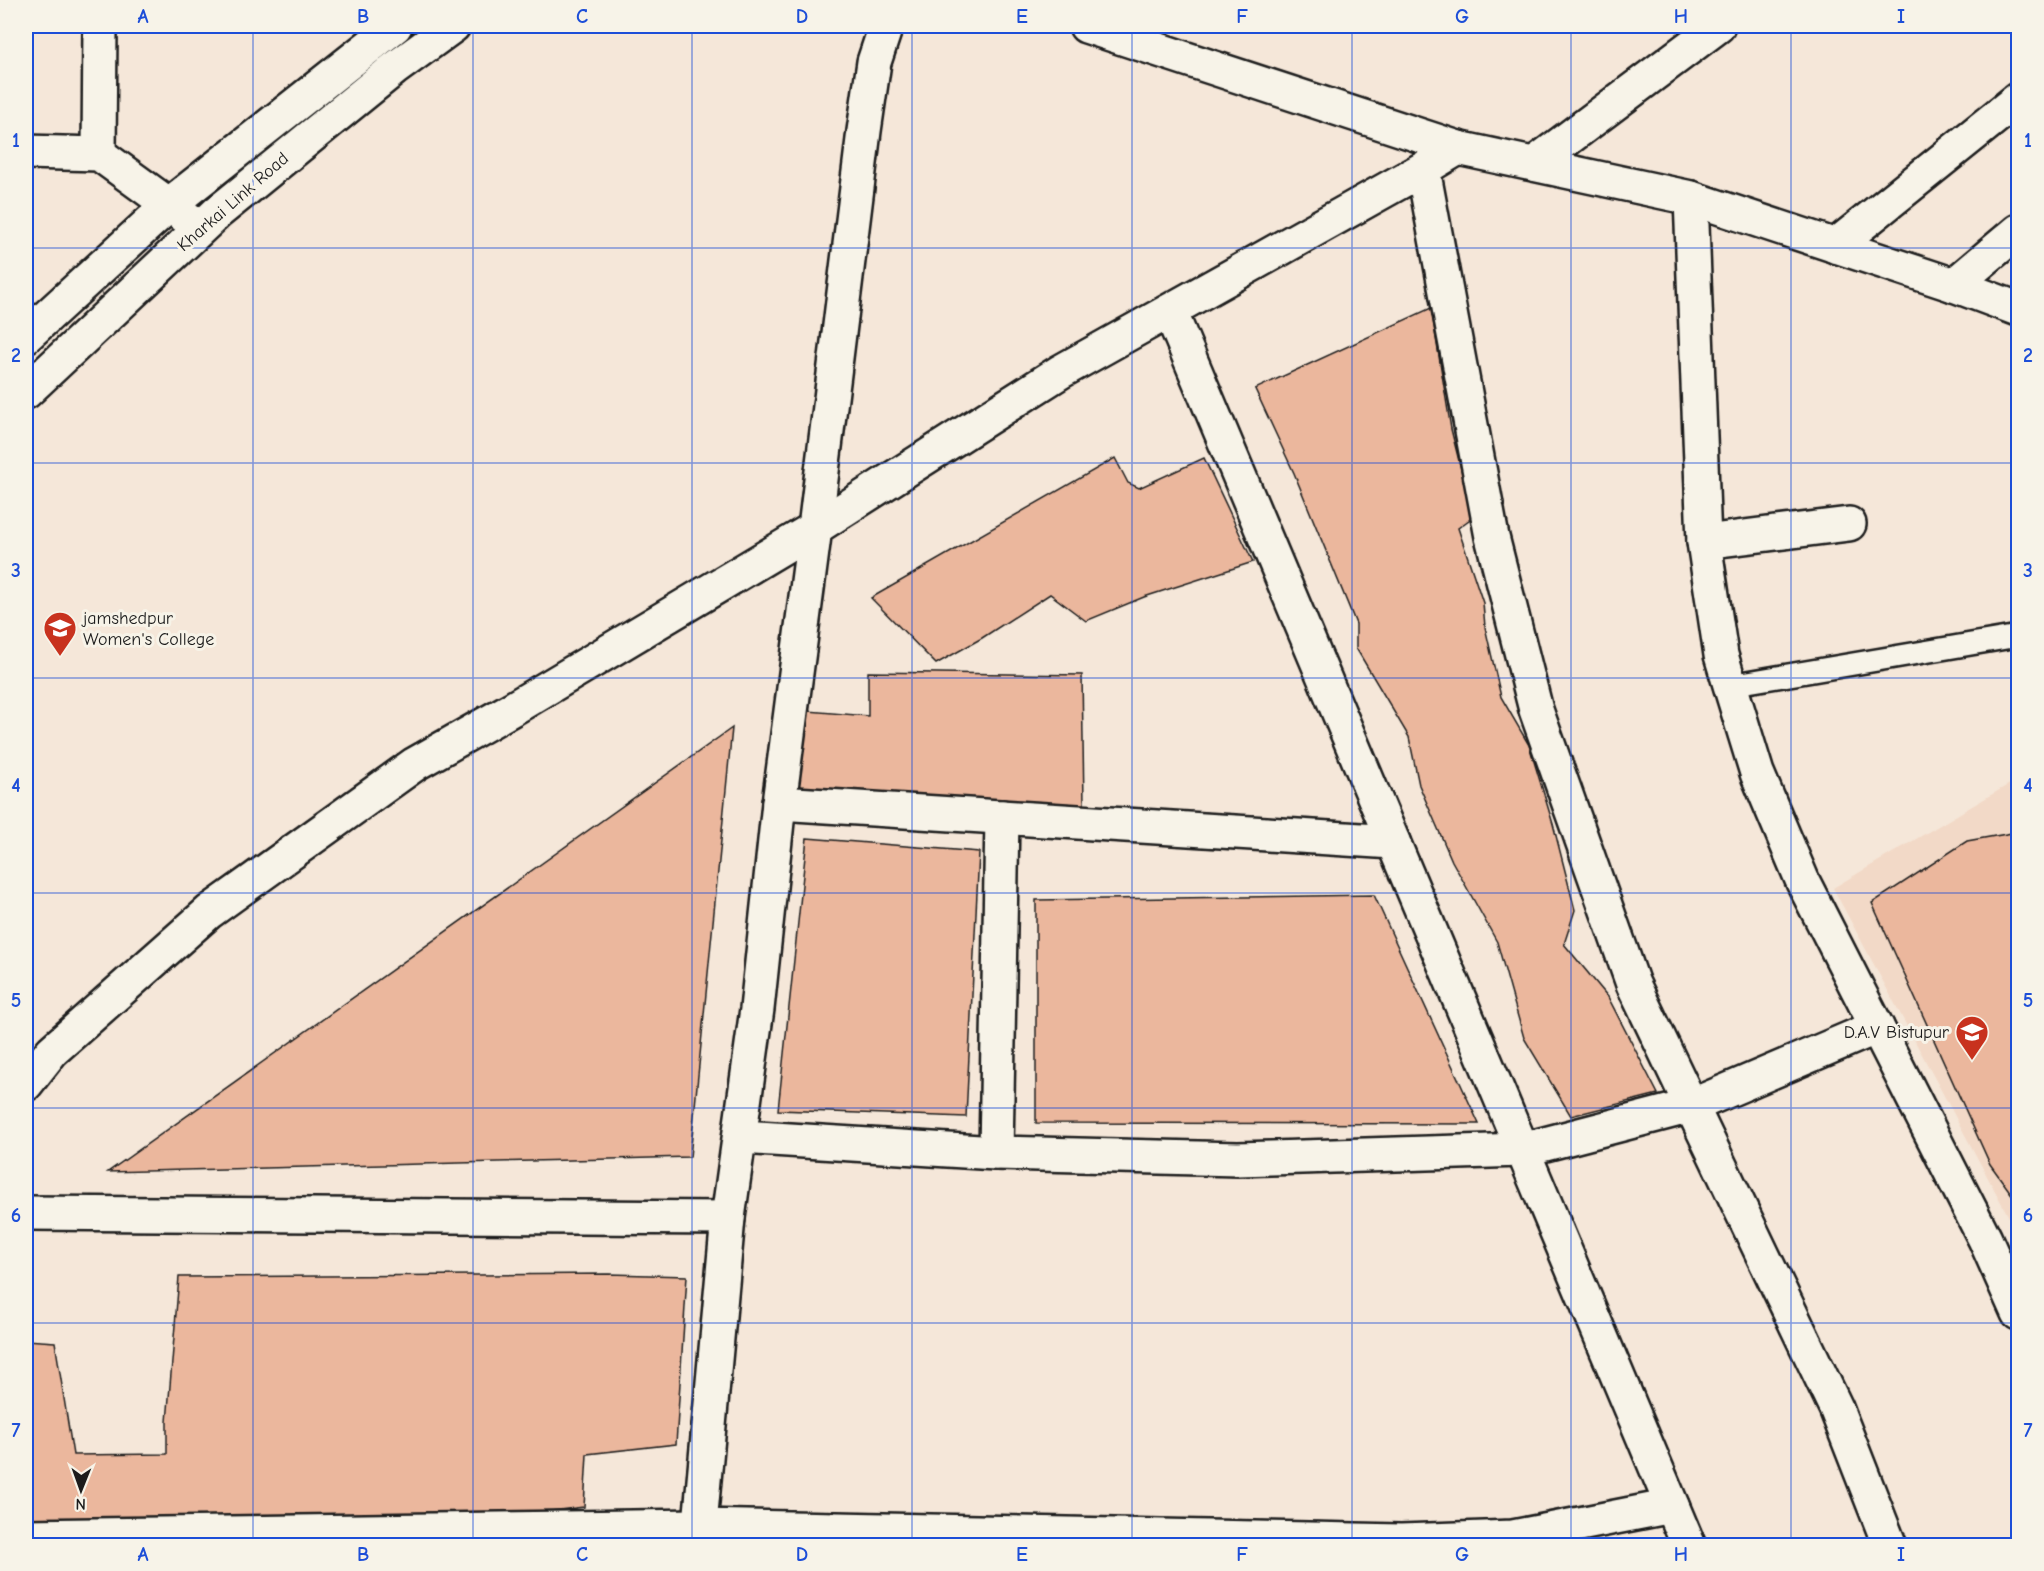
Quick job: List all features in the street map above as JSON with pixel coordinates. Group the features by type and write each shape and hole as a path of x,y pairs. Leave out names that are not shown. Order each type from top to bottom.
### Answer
{"street":[{"path":"99,154 100,26"},
{"name":"Kharkai Link Road","path":"26,336 170,204 395,26"},
{"name":"Kharkai Link Road","path":"26,392 218,212 393,69 453,26"},
{"path":"698,1536 728,1218 741,1137 778,803 815,528 864,130 874,62 885,26"},
{"path":"1086,26 1458,148 1691,198 1954,285 2019,309"},
{"path":"1534,164 1718,26"},
{"path":"1835,246 2019,99"},
{"path":"26,1084 52,1050 209,912 405,771 815,528 1060,372 1458,148"},
{"path":"26,152 99,154 201,228"},
{"path":"1423,169 1492,537 1536,710 1633,984 1836,1408 1890,1545"},
{"path":"1691,198 1704,542 1721,655 1757,773 1803,882 1984,1239 2019,1313"},
{"path":"1954,285 2019,231"},
{"path":"1170,311 1689,1545"},
{"path":"1704,542 1849,524"},
{"path":"778,803 1393,842"},
{"path":"996,1153 1002,817"},
{"path":"741,1137 996,1153 1238,1159 1522,1150 1691,1106 1877,1027"},
{"path":"26,1213 728,1218"},
{"path":"26,1536 377,1538 698,1536 1248,1542 1401,1541 1513,1537 1672,1506"}],"lane":[{"path":"1730,685 2019,636"}],"shaded area":[{"name":"D.A.V Bistupur","path":"2018,779 2018,1234 1833,888"}],"building":[{"path":"1431,308 1451,429 1473,517 1458,528 1483,603 1485,627 1501,697 1529,745 1553,824 1575,910 1564,944 1608,997 1658,1094 1571,1116 1524,1038 1497,942 1452,861 1419,785 1409,737 1356,648 1356,624 1294,473 1255,389"},
{"path":"1115,458 1128,483 1139,488 1204,458 1253,562 1144,597 1086,621 1050,594 982,638 936,664 871,598"},
{"path":"868,672 1082,675 1084,805 797,789 808,711 868,716"},
{"path":"732,728 690,1157 108,1172"},
{"name":"D.A.V Bistupur","path":"2018,832 2018,1203 1990,1164 1872,903 1967,841"},
{"path":"807,838 979,852 966,1117 778,1110"},
{"path":"1374,895 1479,1124 1036,1123 1036,900"},
{"path":"609,1274 687,1276 676,1444 587,1454 584,1507 473,1520 26,1523 26,1340 55,1342 73,1455 167,1454 167,1422 179,1277"}],"place":[{"name":"jamshedpur Women's College","path":"60,657"},
{"name":"D.A.V Bistupur","path":"1972,1061"}]}
